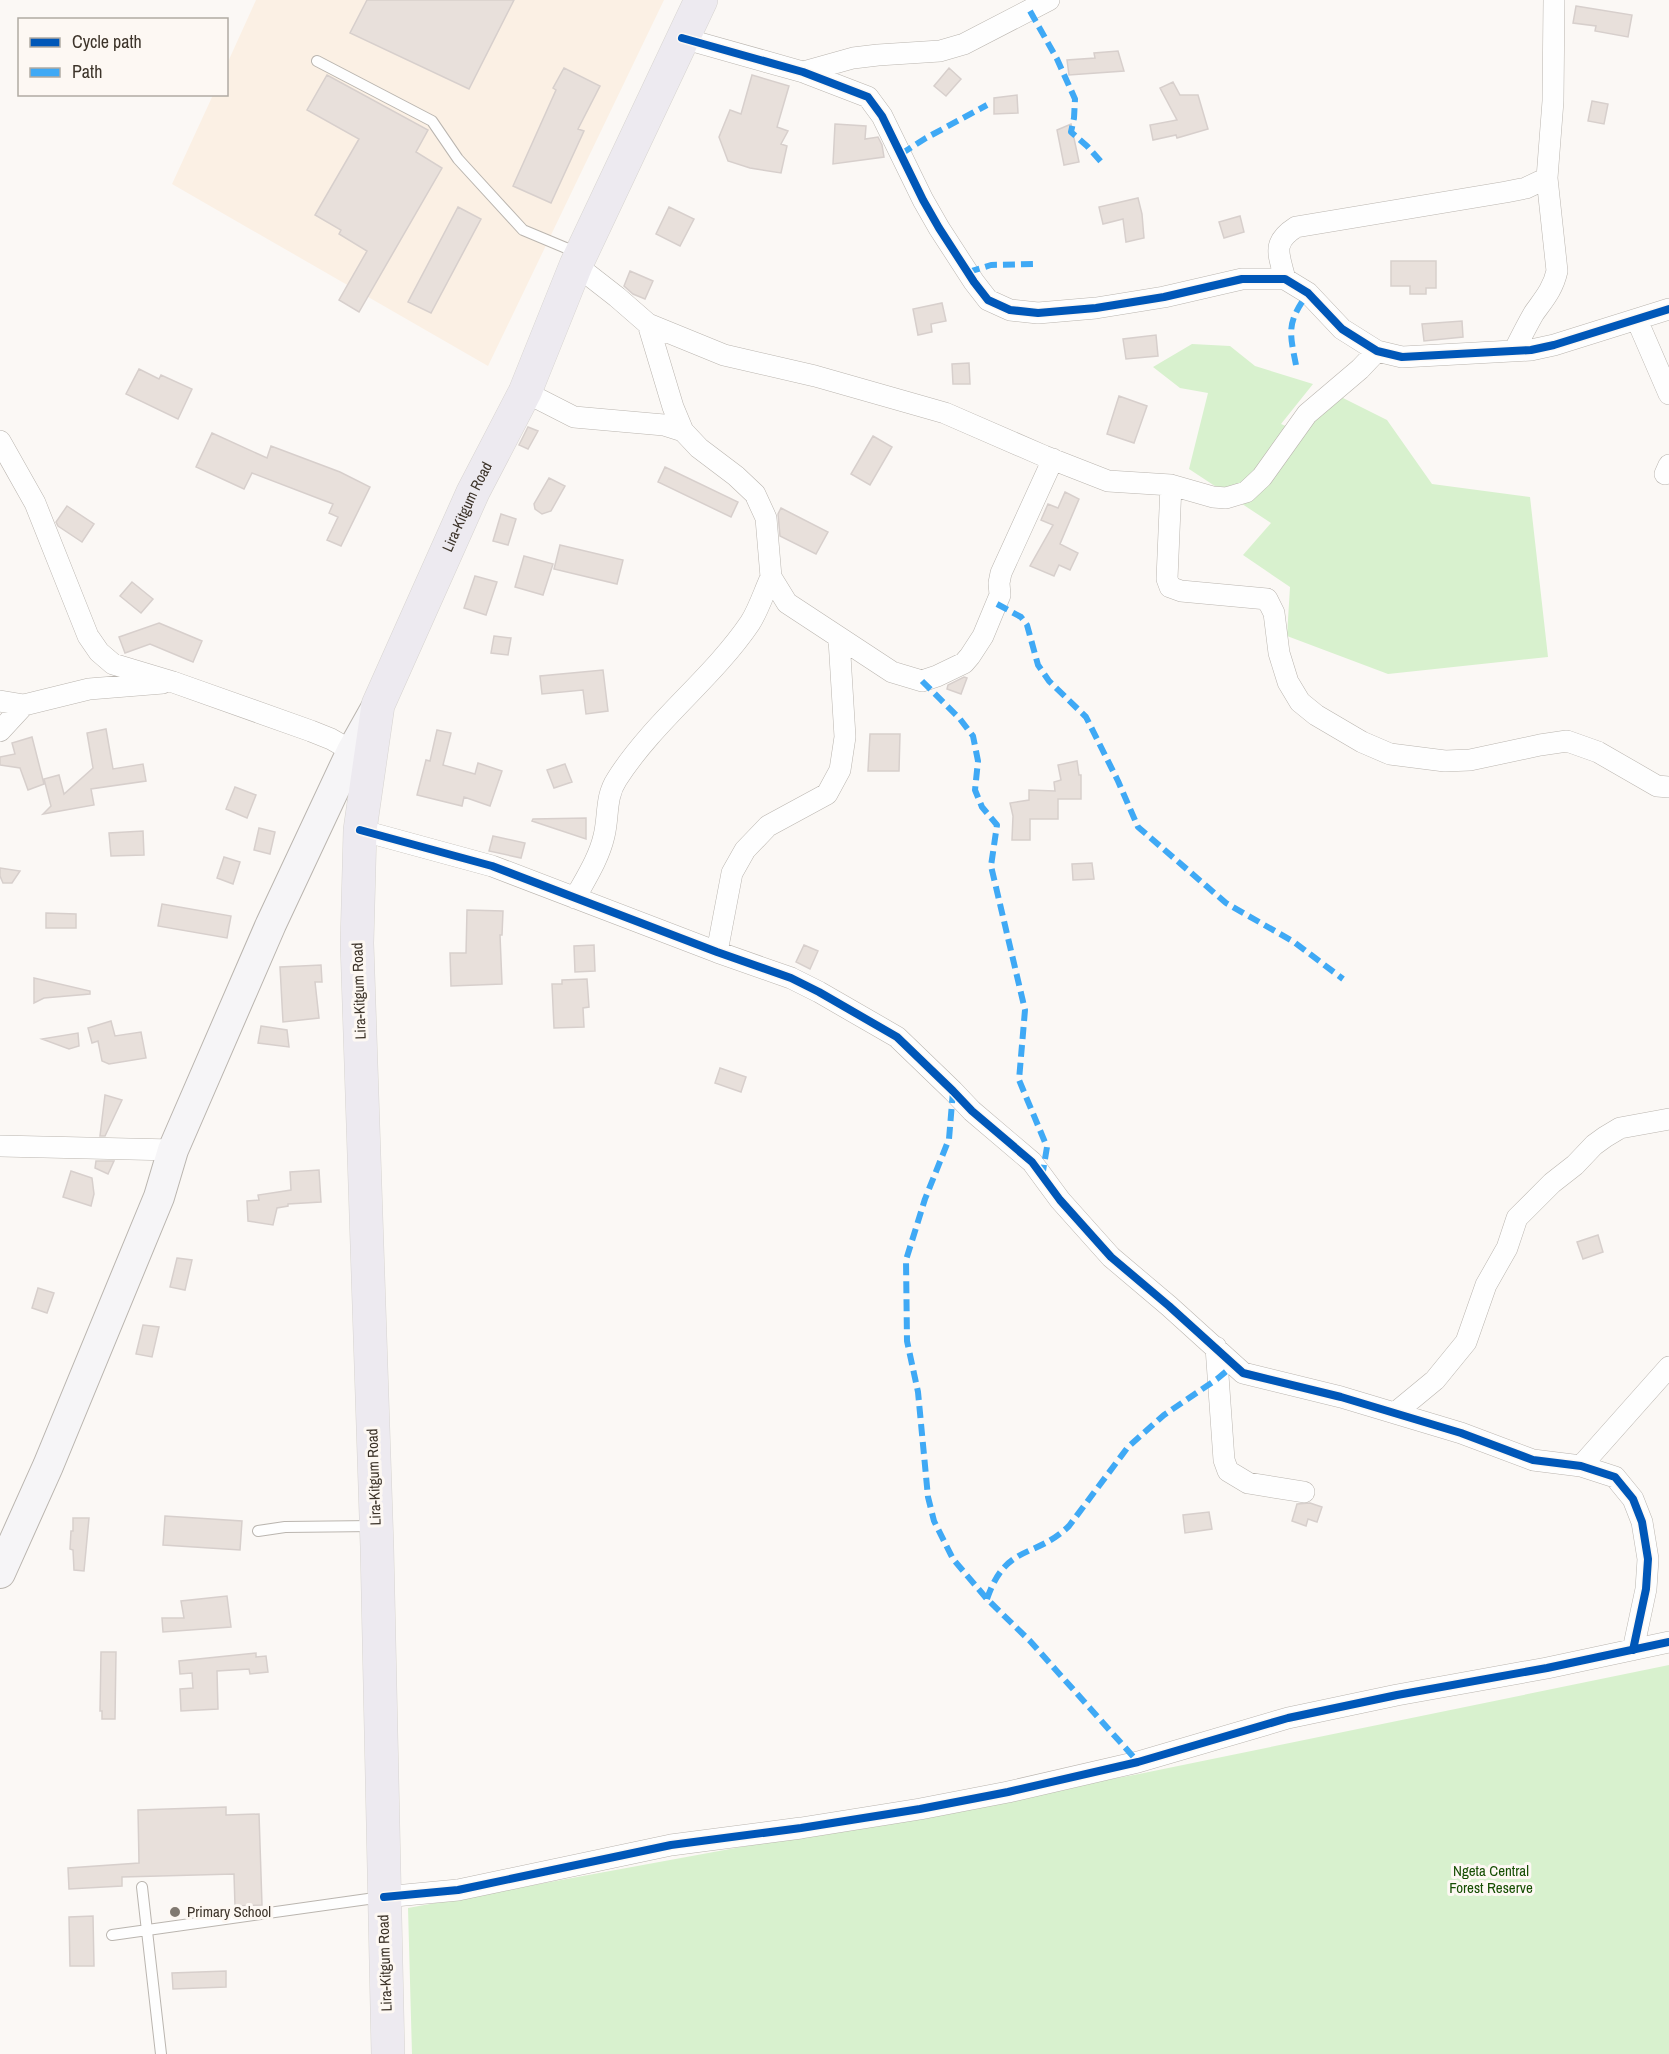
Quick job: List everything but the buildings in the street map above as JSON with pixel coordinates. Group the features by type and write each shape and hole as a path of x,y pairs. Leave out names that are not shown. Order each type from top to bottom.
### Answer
{"main road":[{"name":"Lira-Kitgum Road","path":"388,2054 376,1526 357,943 360,830 378,705 472,492 525,392 578,260 701,0"},
{"path":"0,1573 48,1466 159,1197 173,1150 271,924 352,751 378,705"}],"street":[{"path":"803,72 853,58 940,51 964,44 1048,0"},
{"path":"1514,351 1555,281 1557,271 1547,178 1553,100 1554,0"},
{"path":"682,38 803,72 860,93 872,101 882,116 923,200 974,282 988,300 1010,310 1038,313 1070,311 1153,299 1242,279 1285,279 1308,293 1342,329 1377,351 1402,357 1514,351 1554,345 1669,309"},
{"path":"1285,279 1278,249 1284,235 1296,227 1506,192 1526,188 1547,178"},
{"path":"578,260 648,324 724,355 815,376 945,413 1108,481 1171,485 1213,497 1226,498 1246,492 1262,477 1307,414 1360,369 1377,351"},
{"path":"1637,320 1669,394"},
{"path":"648,324 673,407 683,431 699,448 736,476 754,494 766,518 771,577 787,603 892,672 922,681 964,663 983,636 1000,595 1001,573 1053,459"},
{"path":"525,392 574,417 664,425 683,431"},
{"path":"0,441 35,503 88,636 99,652 113,664 173,682 311,731 352,751"},
{"path":"1171,485 1167,579 1170,587 1181,591 1268,599 1274,614 1279,653 1288,682 1300,702 1353,737 1390,754 1445,761 1470,760 1568,741 1598,752 1657,786 1669,787"},
{"path":"575,898 597,859 605,835 609,796 615,780 736,641 751,620 771,577"},
{"path":"717,952 732,873 745,850 768,826 827,794 840,770 845,737 839,639"},
{"path":"0,701 24,705 89,689 173,682"},
{"path":"0,731 24,705"},
{"path":"360,830 492,866 791,978 897,1037 972,1111 1032,1162 1060,1200 1111,1257 1244,1373 1395,1413 1461,1433 1533,1460 1581,1466 1615,1477 1633,1498 1642,1522 1648,1559 1646,1589 1633,1650"},
{"path":"1395,1413 1435,1380 1466,1342 1486,1286 1507,1248 1517,1218 1552,1183 1605,1137 1620,1128 1669,1119"},
{"path":"0,1146 173,1150"},
{"path":"1216,1347 1224,1460 1228,1471 1248,1484 1304,1492"},
{"path":"1581,1466 1669,1367"},
{"path":"384,1897 458,1890 671,1845 812,1827 1008,1792 1149,1759 1287,1718 1669,1642"}],"lane":[{"path":"317,61 432,121 458,159 523,230 578,260"},
{"path":"258,1531 285,1527 376,1526"},
{"path":"142,1887 161,2054"},
{"path":"112,1935 384,1897"}],"shaded area":[{"path":"256,0 664,0 488,366 172,184 213,96 228,96 228,62"}],"green space":[{"path":"1192,344 1230,346 1255,366 1313,384 1281,424 1300,432 1333,393 1387,420 1432,484 1530,497 1548,657 1388,674 1287,636 1290,587 1243,555 1271,523 1189,469 1208,393 1180,388 1153,367"},
{"name":"Ngeta Central Forest Reserve","path":"1669,1665 1669,2054 412,2054 408,1908 1139,1774"}],"marked path":[{"path":"1030,11 1057,59 1075,99 1071,132 1103,164"},
{"path":"901,154 987,105"},
{"path":"968,272 991,265 1034,264"},
{"path":"1296,365 1291,335 1293,320 1308,293"},
{"path":"997,604 1021,617 1027,625 1038,665 1049,681 1086,717 1138,827 1226,903 1294,942 1343,979"},
{"path":"922,681 960,719 973,736 978,761 975,790 982,807 997,825 991,866 1025,1010 1019,1080 1047,1147 1042,1177"},
{"path":"953,1091 949,1139 925,1199 906,1260 907,1341 918,1392 928,1497 934,1521 953,1559 987,1599 1030,1641 1138,1762"},
{"path":"987,1599 995,1581 1012,1560 1045,1543 1069,1526 1128,1447 1164,1415 1234,1365"}],"cycle path":[{"path":"682,38 803,72 868,97 882,116 939,228 974,282 988,300 1010,310 1038,313 1096,308 1164,297 1242,279 1285,279 1308,293 1342,329 1377,351 1402,357 1531,350 1669,309"},
{"path":"360,830 492,866 791,978 897,1037 972,1111 1032,1162 1060,1200 1111,1257 1243,1373 1341,1397 1461,1433 1533,1460 1581,1466 1615,1477 1633,1499 1642,1522 1648,1559 1646,1589 1633,1650"},
{"path":"384,1897 458,1890 671,1845 801,1828 1008,1792 1138,1762 1288,1718 1669,1642"}],"place":[{"name":"Primary School","path":"175,1912"}]}
